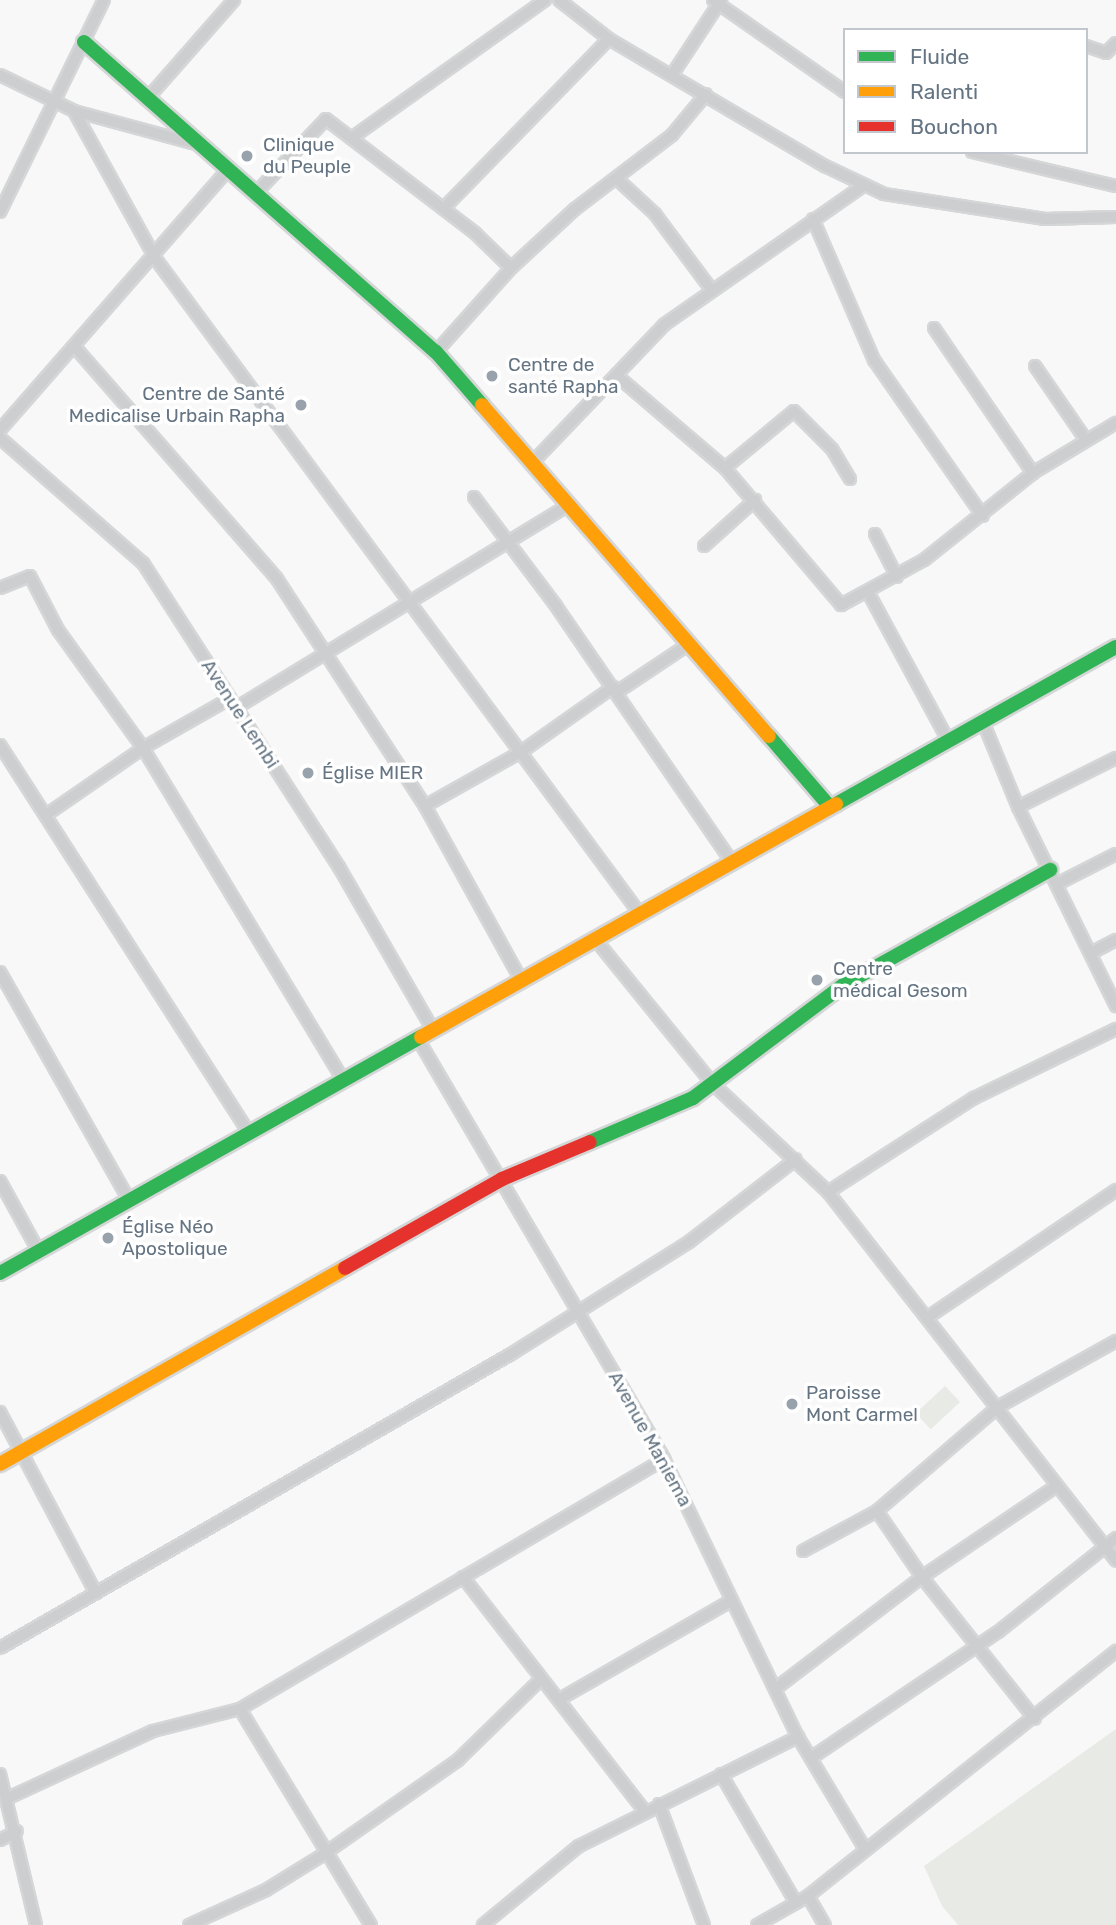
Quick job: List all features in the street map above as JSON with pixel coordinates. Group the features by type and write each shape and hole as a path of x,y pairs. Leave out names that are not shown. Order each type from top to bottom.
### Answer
{"main road":[{"path":"84,42 196,144 436,352 830,807"},
{"path":"0,1273 1116,647"},
{"path":"0,1464 502,1180 671,1110 712,1083 845,984 1050,870"}],"street":[{"path":"0,212 104,0"},
{"path":"147,99 234,0"},
{"path":"353,137 545,0"},
{"path":"559,0 609,39 884,194 986,212 1045,219 1116,217"},
{"path":"672,75 718,1 843,91"},
{"path":"444,208 609,39"},
{"path":"1088,47 1106,53 1116,43"},
{"path":"0,75 74,111 196,144"},
{"path":"436,352 511,268 616,178 672,135 706,94"},
{"path":"74,111 156,258 413,602 640,914"},
{"path":"255,194 323,120 353,137 444,208 511,268"},
{"path":"980,154 1116,186"},
{"path":"0,430 156,258 228,170"},
{"path":"616,178 655,214 711,289"},
{"path":"532,463 664,324 864,185"},
{"path":"813,219 874,360 983,516"},
{"path":"934,328 1033,473"},
{"path":"74,346 267,565 329,654 425,806 520,980"},
{"path":"1035,366 1086,440"},
{"path":"616,375 725,468 755,500 839,603 869,594 897,577 983,516 1033,473 1086,440 1115,426"},
{"path":"725,468 794,411 832,449 850,479"},
{"name":"Avenue Lembi","path":"0,438 135,552 339,867 433,1030"},
{"path":"474,497 615,689 732,863"},
{"path":"704,546 755,500"},
{"path":"46,815 143,748 329,654 569,505"},
{"path":"875,534 897,577"},
{"path":"0,588 30,576 58,630 143,748 343,1080"},
{"path":"869,594 948,740"},
{"path":"425,806 521,752 615,689 689,644"},
{"path":"983,722 1018,807 1093,951 1116,1006"},
{"path":"0,745 249,1133"},
{"path":"1018,807 1116,758"},
{"path":"1057,884 1116,854"},
{"path":"596,939 712,1083 796,1159 828,1192 998,1407 1055,1487 1116,1561"},
{"path":"1093,951 1116,940"},
{"path":"0,972 129,1200"},
{"path":"828,1192 974,1098 1116,1029"},
{"name":"Avenue Maniema","path":"418,1039 664,1459 798,1737 864,1849"},
{"path":"0,1648 278,1487 340,1457 579,1312 689,1242 796,1159"},
{"path":"0,1181 38,1250"},
{"path":"928,1317 1116,1190"},
{"path":"803,1551 877,1511 998,1407 1116,1341"},
{"path":"0,1412 96,1593"},
{"path":"8,1798 153,1731 240,1709 664,1459"},
{"path":"775,1689 922,1577 1055,1487"},
{"path":"877,1511 922,1577 1035,1719"},
{"path":"811,1758 976,1647 1116,1538"},
{"path":"463,1577 645,1812"},
{"path":"560,1699 732,1600"},
{"path":"757,1925 808,1896 864,1849 1035,1719 1116,1651"},
{"path":"190,1925 266,1890 324,1854 457,1760 541,1679"},
{"path":"240,1709 324,1854 371,1925"},
{"path":"483,1925 550,1866 659,1804 798,1737"},
{"path":"0,1774 17,1831 36,1925"},
{"path":"721,1774 796,1903"},
{"path":"659,1804 704,1925"},
{"path":"0,1840 17,1831"},
{"path":"808,1896 825,1925"}],"shaded area":[{"path":"945,1386 960,1402 931,1429 916,1413"},
{"path":"1116,1729 1116,1925 958,1925 942,1906 924,1866"}],"traffic: fast":[{"path":"84,42 436,352 482,405"},
{"path":"836,804 1116,647"},
{"path":"769,736 830,807"},
{"path":"590,1142 693,1098 845,984 1050,870"},
{"path":"0,1273 421,1037"}],"traffic: slow":[{"path":"482,405 769,736"},
{"path":"421,1037 836,804"},
{"path":"0,1464 345,1268"}],"traffic: jam":[{"path":"345,1268 502,1179 590,1142"}],"place":[{"name":"Clinique du Peuple","path":"247,156"},
{"name":"Centre de santé Rapha","path":"492,376"},
{"name":"Centre de Santé Medicalise Urbain Rapha","path":"301,405"},
{"name":"Église MIER","path":"308,773"},
{"name":"Centre médical Gesom","path":"817,980"},
{"name":"Église Néo Apostolique","path":"108,1238"},
{"name":"Paroisse Mont Carmel","path":"792,1404"}]}
